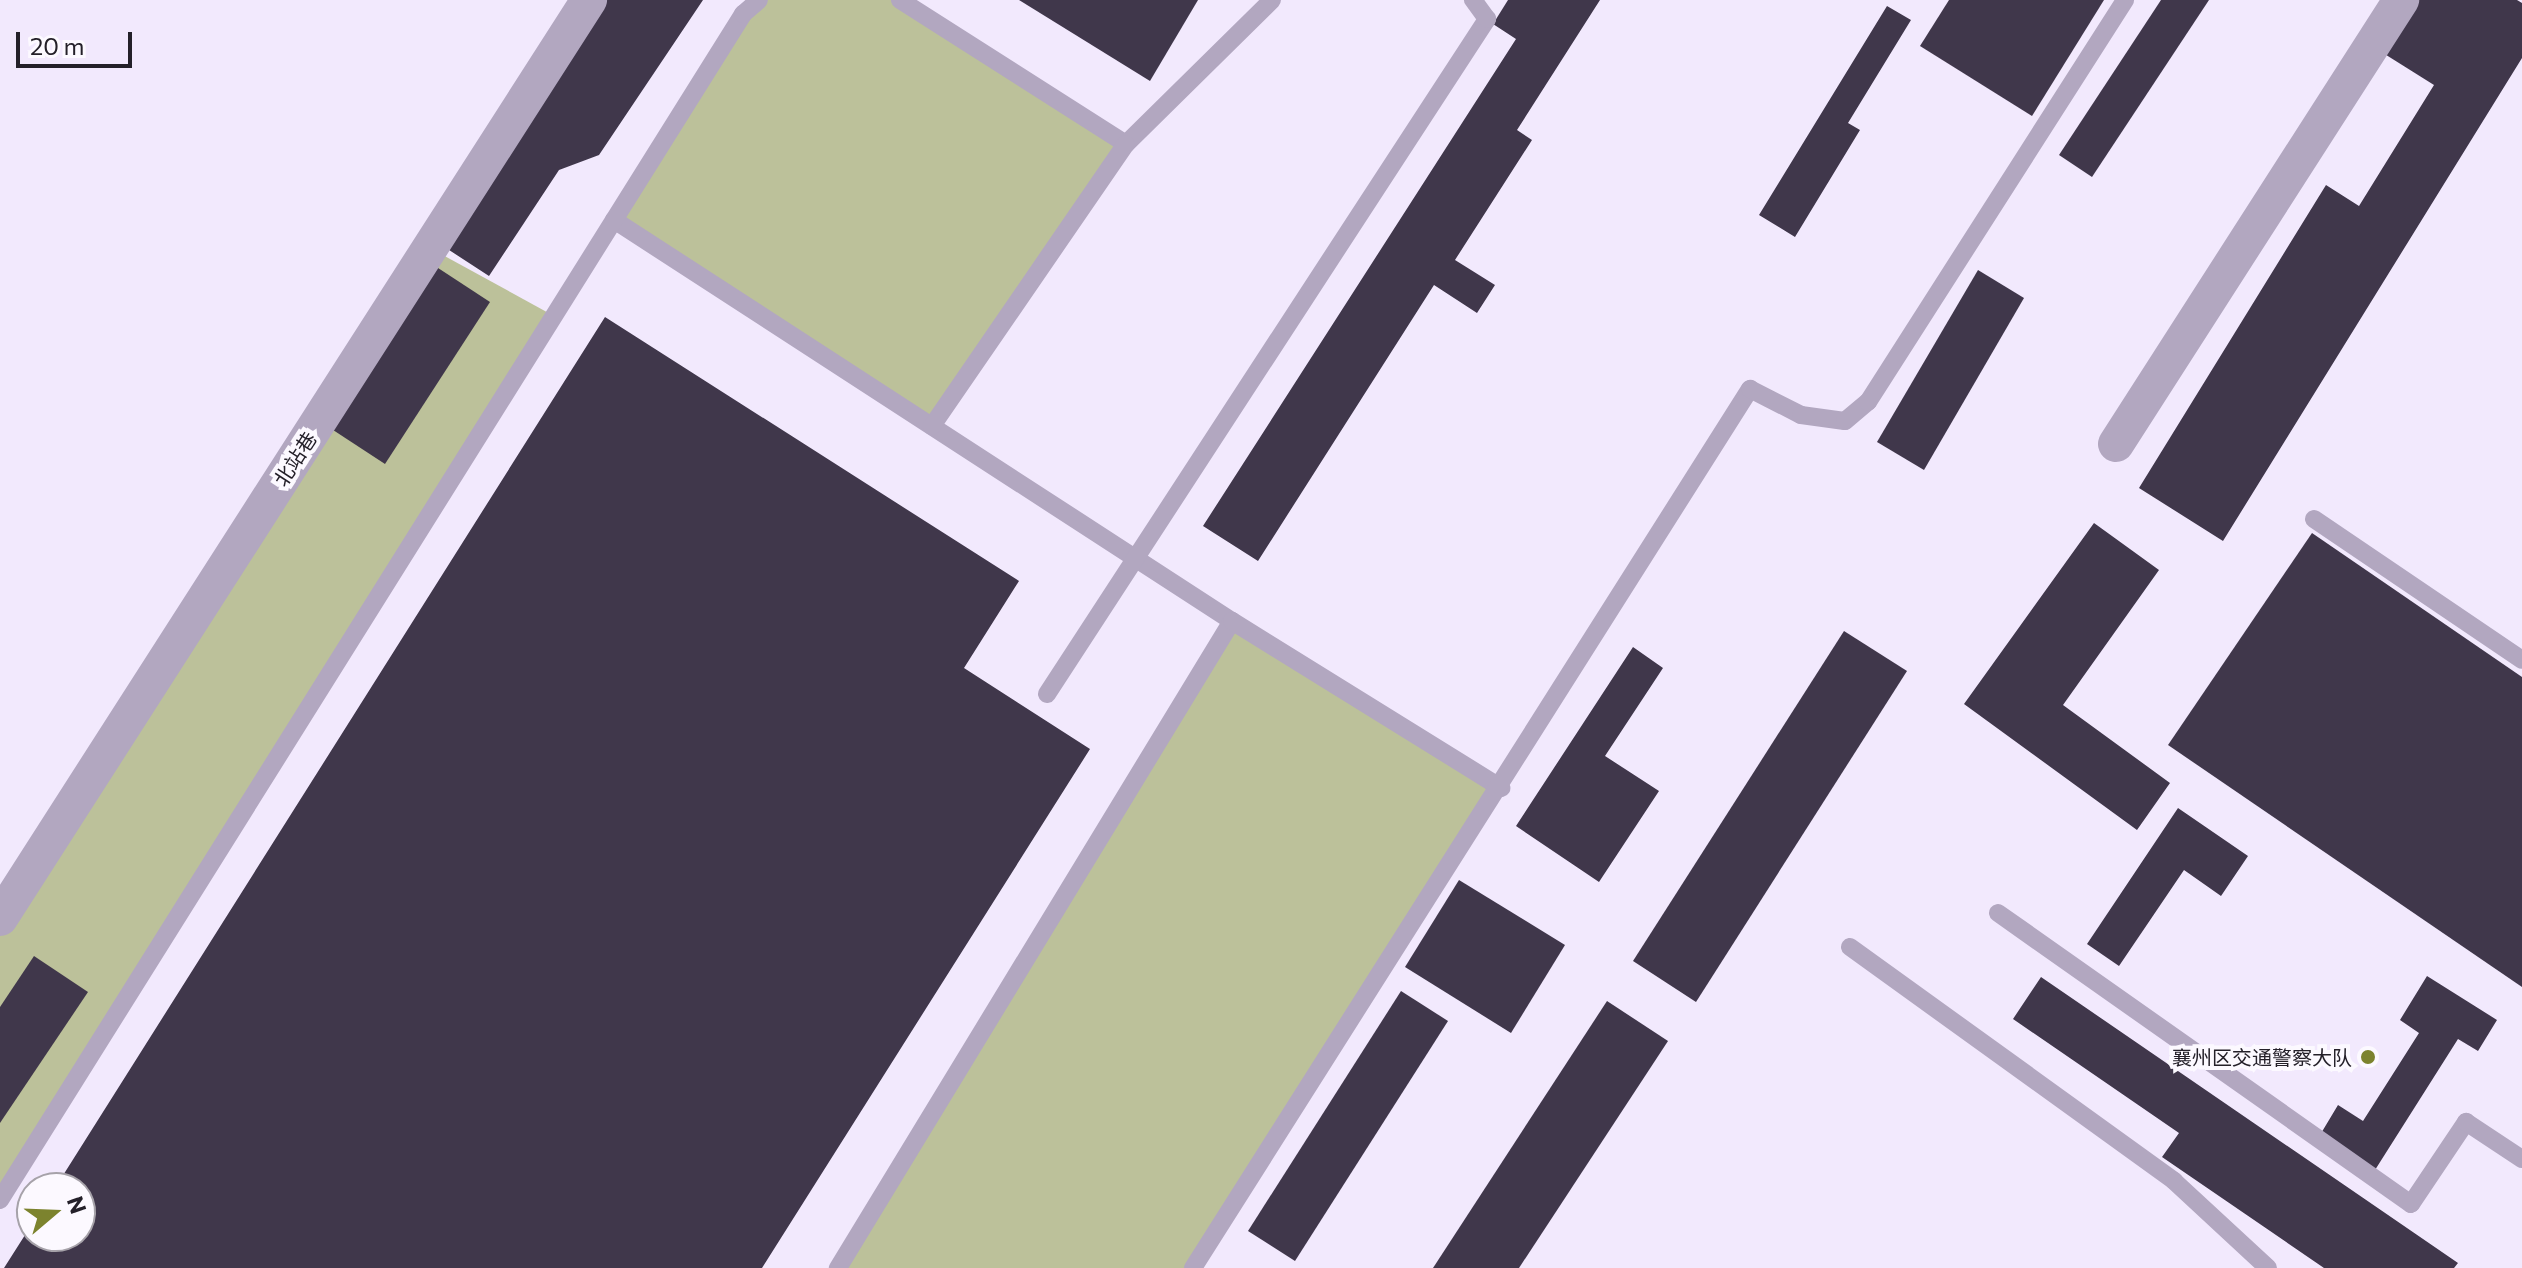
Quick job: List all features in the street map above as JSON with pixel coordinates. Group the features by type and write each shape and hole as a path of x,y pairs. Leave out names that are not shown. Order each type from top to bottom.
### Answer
{"street":[{"name":"北站巷","path":"0,918 589,0"},
{"path":"2116,444 2401,0"}],"lane":[{"path":"0,1200 743,14 759,0"},
{"path":"900,0 1126,144"},
{"path":"932,426 1126,144 1272,0"},
{"path":"1047,694 1487,19 1473,0"},
{"path":"1193,1268 1501,788 1750,389 1801,415 1845,421 1868,402 2125,0"},
{"path":"614,220 1232,621 1501,788"},
{"path":"2314,519 2522,660"},
{"path":"838,1268 1232,621"},
{"path":"1998,913 2411,1204 2466,1122 2522,1159"},
{"path":"1850,947 2174,1181 2268,1268"}],"green space":[{"path":"762,0 900,0 1126,144 932,426 614,220"},
{"path":"430,248 554,316 0,1200 0,918"},
{"path":"1232,621 1501,788 1193,1268 838,1268"}],"building":[{"path":"605,0 703,0 599,155 559,170 489,276 446,248"},
{"path":"1019,0 1198,0 1150,81"},
{"path":"1508,0 1600,0 1517,130 1532,140 1455,260 1495,285 1477,313 1434,285 1258,561 1203,526 1516,39 1493,24"},
{"path":"1949,0 2104,0 2032,116 1920,46"},
{"path":"2161,0 2209,0 2092,177 2059,155"},
{"path":"2415,0 2517,0 2522,3 2522,58 2223,541 2139,488 2326,185 2359,206 2434,85 2383,53"},
{"path":"1887,6 1911,20 1848,123 1860,130 1795,237 1759,215"},
{"path":"435,266 490,302 385,464 330,428"},
{"path":"1978,270 2024,298 1924,470 1877,442"},
{"path":"605,317 1019,581 964,668 1090,749 762,1268 4,1268 16,1249 16,1252 96,1252 96,1172 65,1172"},
{"path":"2094,523 2159,570 2063,705 2170,783 2137,830 1964,704"},
{"path":"2312,533 2522,677 2522,987 2168,745"},
{"path":"1844,631 1907,671 1696,1002 1633,961"},
{"path":"1633,647 1663,668 1605,756 1659,791 1599,882 1516,826"},
{"path":"2178,808 2248,856 2221,896 2184,870 2119,966 2087,944"},
{"path":"1459,880 1565,945 1511,1033 1405,967"},
{"path":"34,956 88,992 0,1123 0,1007"},
{"path":"2427,976 2497,1020 2478,1051 2458,1039 2375,1170 2320,1135 2338,1105 2363,1121 2419,1033 2400,1020"},
{"path":"2041,977 2458,1263 2454,1268 2324,1268 2162,1157 2179,1133 2013,1019"},
{"path":"1401,991 1448,1021 1295,1261 1248,1231"},
{"path":"1607,1001 1668,1041 1519,1268 1433,1268"}],"place":[{"name":"襄州区交通警察大队","path":"2368,1057"}]}
